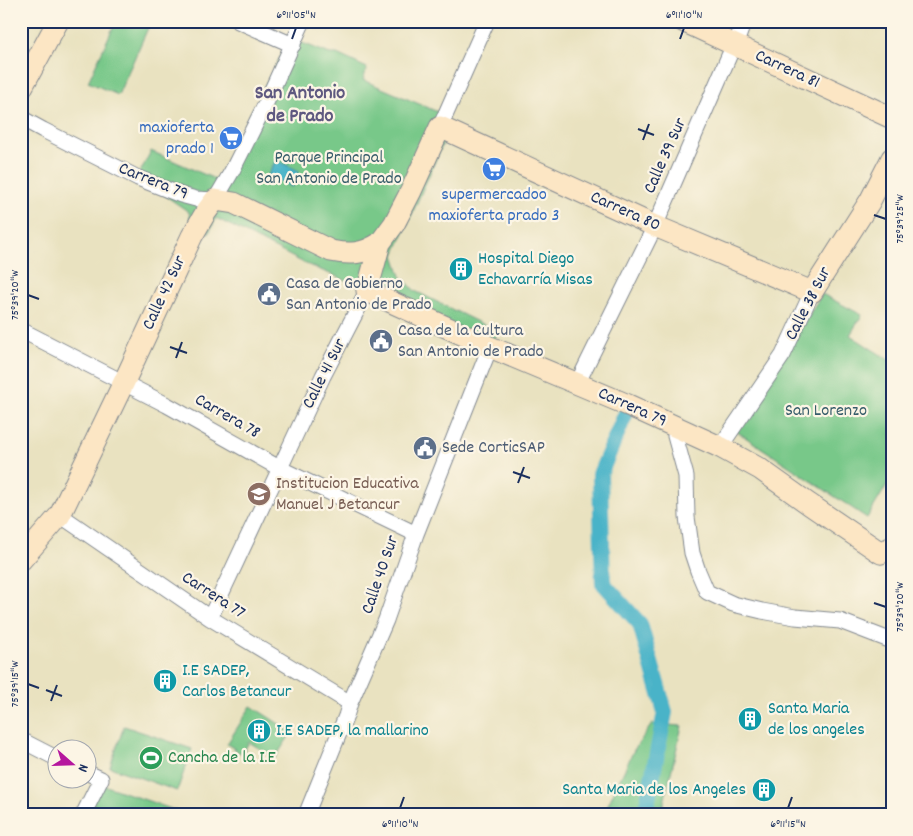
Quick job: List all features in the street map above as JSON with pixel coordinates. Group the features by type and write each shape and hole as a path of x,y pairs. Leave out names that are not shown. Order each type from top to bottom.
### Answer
{"main road":[{"path":"21,89 58,21"},
{"name":"Carrera 81","path":"683,21 892,118"},
{"name":"Carrera 80","path":"440,127 655,226 812,292"},
{"name":"Calle 41 Sur","path":"369,285 380,243 394,224 440,127"},
{"name":"Calle 38 Sur","path":"812,292 870,201 892,158"},
{"name":"Carrera 79","path":"215,200 234,203 331,251 345,254 358,253 371,249 380,243"},
{"name":"Calle 42 Sur","path":"21,560 60,515 192,236 215,200"},
{"name":"Carrera 79","path":"345,254 356,264 369,285 490,347 720,447 760,469 809,504 888,553"}],"street":[{"path":"238,21 293,45"},
{"name":"Calle 42 Sur","path":"215,200 232,171 303,21"},
{"name":"Calle 41 Sur","path":"440,127 487,21"},
{"name":"Calle 39 Sur","path":"577,384 655,226 744,21"},
{"name":"Carrera 79","path":"21,118 138,178 181,195 196,199 215,200"},
{"name":"Calle 41 Sur","path":"210,618 279,468 369,285"},
{"name":"Calle 38 Sur","path":"720,447 783,355 812,292"},
{"name":"Carrera 78","path":"21,330 124,382 279,468 416,534"},
{"name":"Calle 40 Sur","path":"306,815 350,703 386,620 416,534 490,347"},
{"path":"677,428 675,436 686,476 687,517 692,553 707,592 733,604 795,617 840,621 892,641"},
{"name":"Carrera 77","path":"60,515 210,618 350,703"},
{"path":"21,740 48,754"},
{"path":"83,815 91,788"}],"green space":[{"path":"116,21 132,21 148,28 118,95 88,82"},
{"name":"Parque Principal San Antonio de Prado","path":"300,42 330,54 337,54 367,68 363,80 445,115 444,141 394,255 401,276 415,291 498,332 490,347 362,287 306,264 216,218 209,233 191,225 189,212 160,192 136,180 151,151 217,180 284,49"},
{"name":"San Lorenzo","path":"822,294 862,315 850,335 892,362 892,477 867,518 736,431"},
{"path":"251,706 292,732 275,758 249,742 242,754 227,744"},
{"path":"652,724 682,726 661,815 603,815 634,750"},
{"name":"Cancha de la I.E","path":"124,726 192,749 177,791 110,767"},
{"path":"98,783 188,815 86,815 96,788 98,788"}],"water":[{"path":"276,160 299,171 292,187 268,175"}],"waterway":[{"path":"625,415 600,474 603,583 640,624 665,712 645,815"}],"place":[{"name":"maxioferta prado 1","path":"231,138"},
{"name":"supermercadoo maxioferta prado 3","path":"494,169"},
{"name":"Hospital Diego Echavarría Misas","path":"461,269"},
{"name":"Casa de Gobierno San Antonio de Prado","path":"269,294"},
{"name":"Casa de la Cultura San Antonio de Prado","path":"381,341"},
{"name":"Sede CorticSAP","path":"425,448"},
{"name":"Institucion Educativa Manuel J Betancur","path":"259,494"},
{"name":"I.E SADEP, Carlos Betancur","path":"165,681"},
{"name":"Santa Maria de los angeles","path":"750,719"},
{"name":"I.E SADEP, la mallarino","path":"259,731"},
{"name":"Cancha de la I.E","path":"151,758"},
{"name":"Santa Maria de los Angeles","path":"764,790"}],"district":[{"name":"San Antonio de Prado","path":"300,106"}]}
